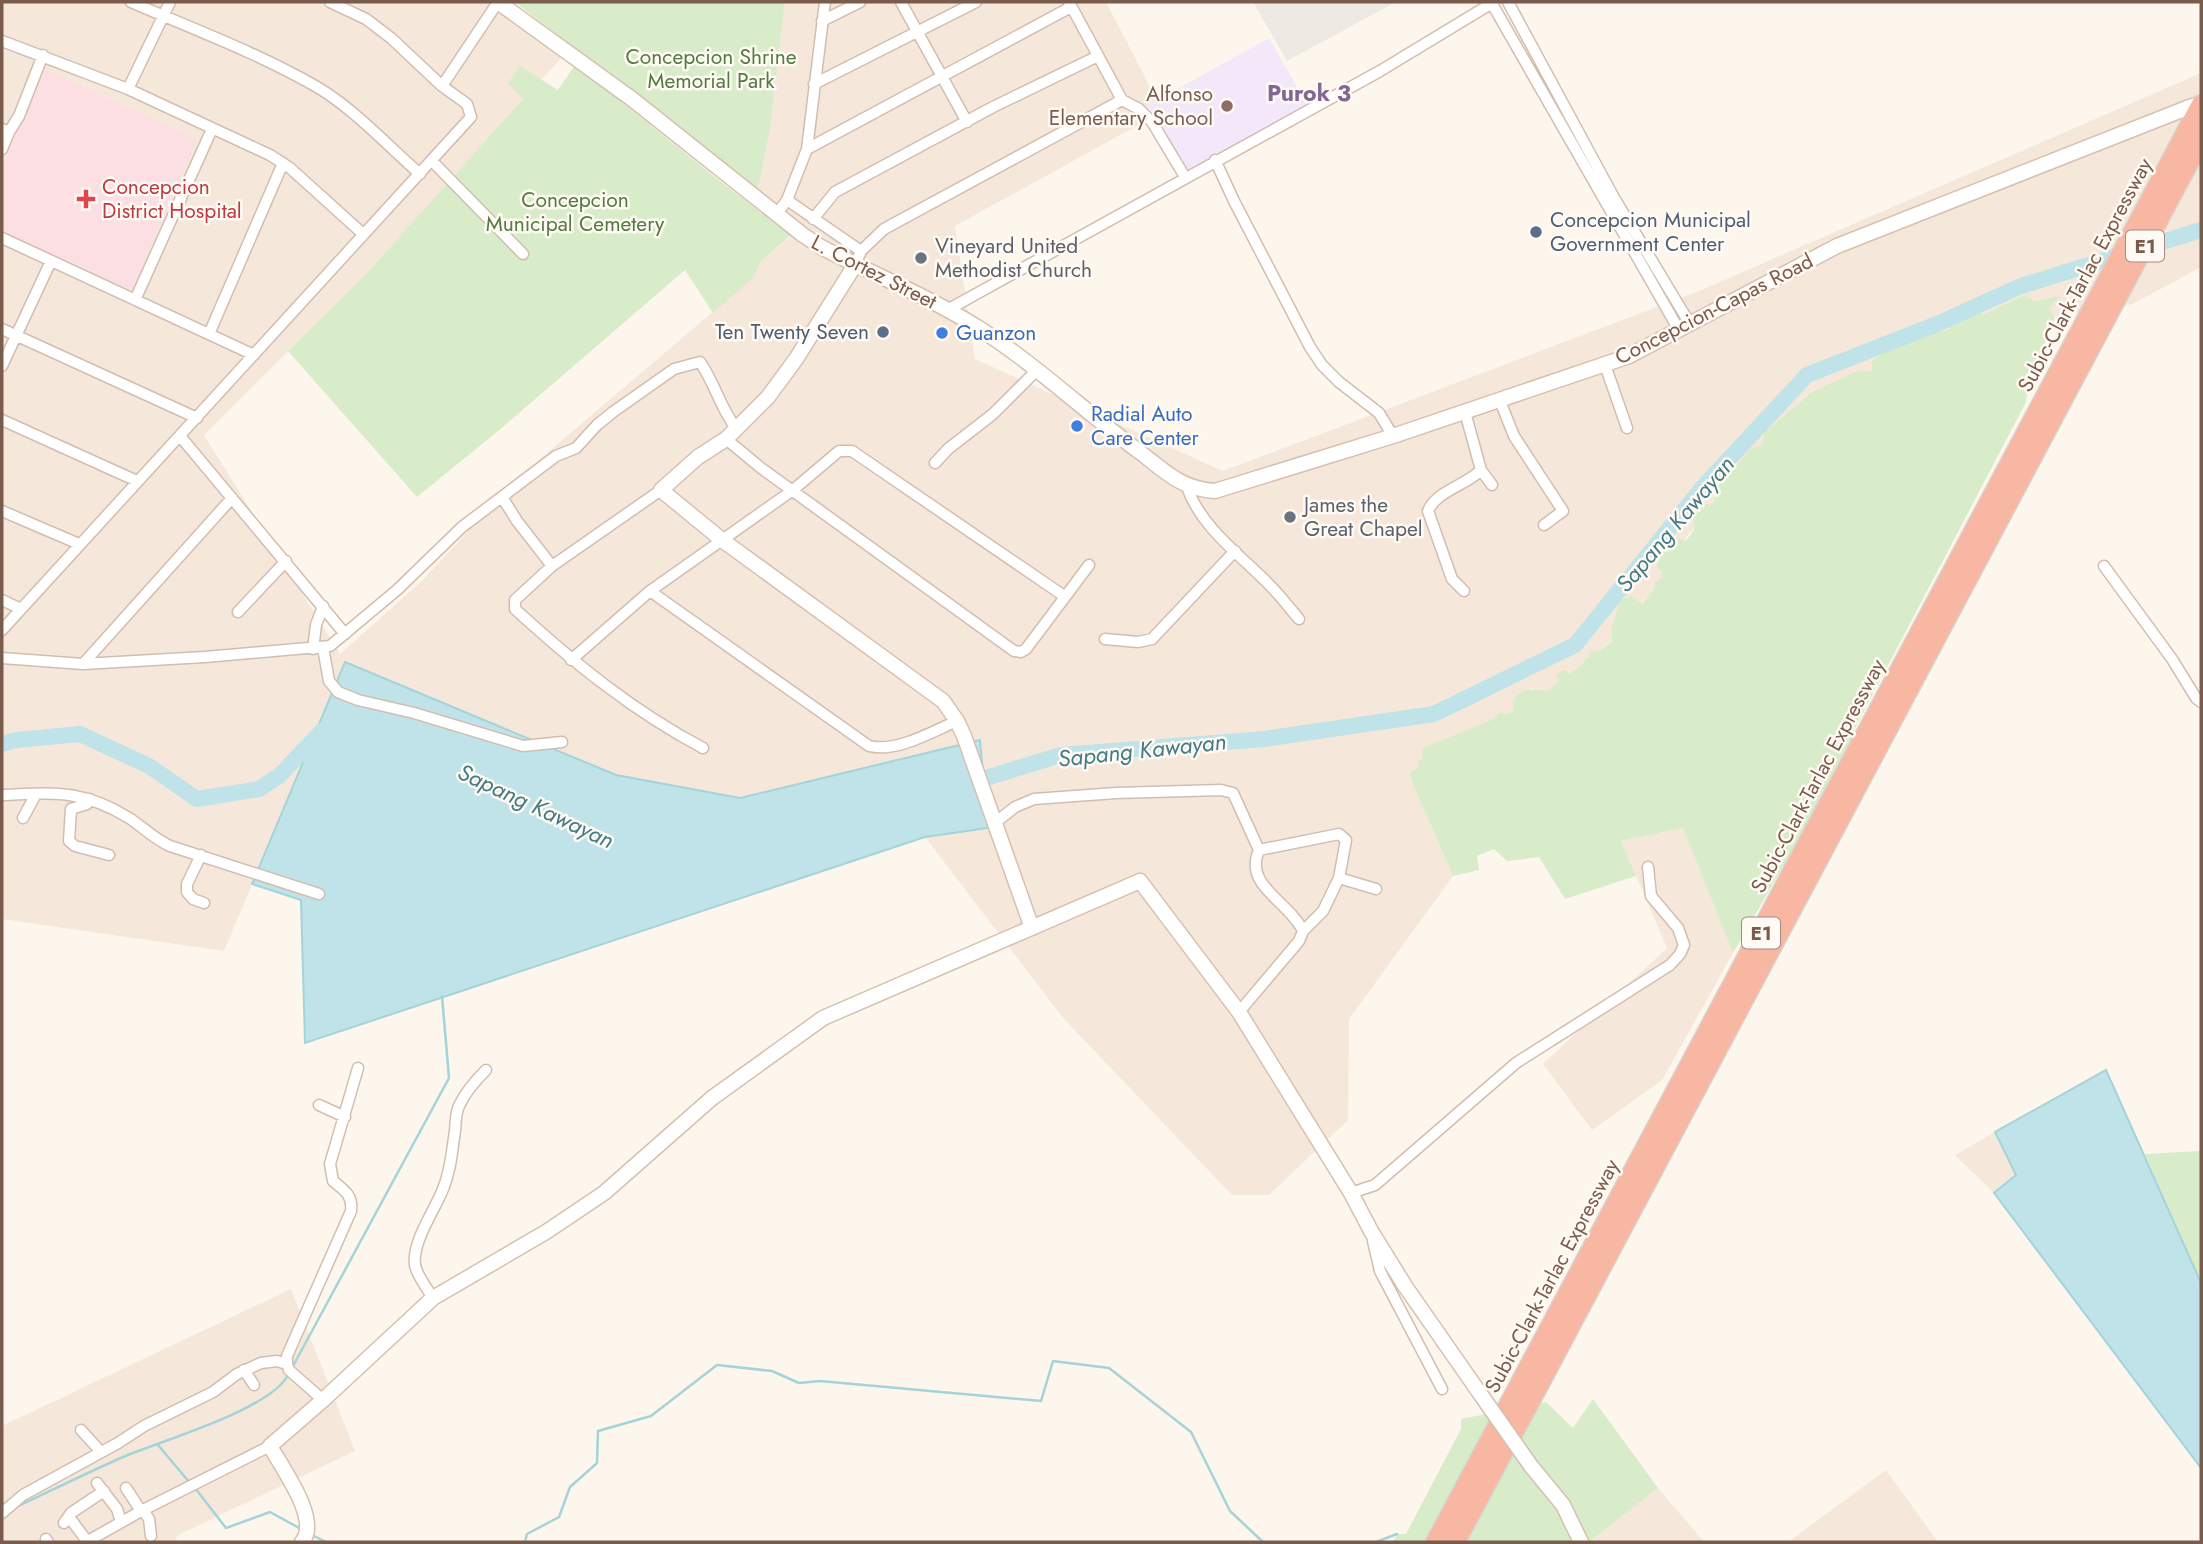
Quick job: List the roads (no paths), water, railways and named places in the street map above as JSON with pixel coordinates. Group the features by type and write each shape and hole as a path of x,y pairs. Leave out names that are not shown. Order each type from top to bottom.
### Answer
{"highway":[{"name":"Subic-Clark-Tarlac Expressway","path":"1436,1542 2094,324 2187,169 2197,118"},
{"name":"Subic-Clark-Tarlac Expressway","path":"1455,1542 2094,324 2166,173 2197,118"}],"street":[{"path":"131,2 318,87 420,174"},
{"path":"128,89 170,2"},
{"path":"2,630 362,233 432,162 471,117 467,104 442,86 376,26 330,2"},
{"path":"442,86 498,2"},
{"name":"L. Cortez Street","path":"498,2 632,99 776,215 821,247 949,309 1006,346 1120,438 1187,487"},
{"path":"776,215 787,200 807,149 825,2"},
{"path":"822,21 860,2"},
{"path":"901,2 967,122"},
{"path":"814,84 976,2"},
{"path":"949,309 1380,71 1492,2 1685,327"},
{"path":"1508,2 1685,327"},
{"path":"807,149 942,78 1070,4 1122,100 1139,109 1152,122 1185,177"},
{"path":"2,40 128,89 283,163 362,233"},
{"path":"2,149 6,130 19,116 43,55"},
{"path":"813,219 835,192 1098,56"},
{"path":"703,748 664,727 571,660 515,610 515,600 552,566 661,490 698,457 731,434 775,387 796,359 861,251 884,229 1122,100"},
{"name":"Concepcion-Capas Road","path":"1187,487 1215,491 1230,488 1605,365 1629,356 1837,246 2197,118"},
{"path":"135,300 212,129"},
{"path":"1216,160 1234,201 1310,347 1322,365 1339,382 1379,413 1393,436"},
{"path":"432,162 523,254"},
{"path":"209,334 283,163"},
{"path":"787,200 861,251"},
{"path":"2,238 254,355"},
{"path":"2,366 51,261"},
{"path":"2,329 197,418"},
{"path":"2,658 83,664 318,649 330,646 397,590 462,527 556,456 576,448 613,412 674,369 688,363 700,362 709,375 731,434 761,468 1014,651 1021,652 1026,649 1089,565"},
{"path":"1605,365 1627,428"},
{"path":"935,463 948,449 993,414 1037,370"},
{"path":"1500,401 1514,436 1563,511 1544,525"},
{"path":"1465,412 1481,470 1492,485"},
{"path":"2,420 137,481"},
{"path":"180,436 345,634"},
{"path":"571,660 650,591 793,490 839,451 852,451 1064,596"},
{"path":"1464,591 1452,579 1428,510 1436,500 1481,470"},
{"path":"1187,487 1192,502 1234,551 1279,594 1299,619"},
{"path":"661,490 722,540 943,701 964,736 1032,928"},
{"path":"502,497 517,522 552,566"},
{"path":"83,664 232,498"},
{"path":"2,510 79,544"},
{"path":"1105,639 1138,642 1152,639 1234,551"},
{"path":"238,612 286,561"},
{"path":"2104,566 2201,702"},
{"path":"650,591 869,746 876,748 901,744 957,721"},
{"path":"2,600 21,609"},
{"path":"323,606 316,625 318,649 329,681 338,692 523,746 562,742"},
{"path":"993,817 1034,799 1116,793 1221,790 1233,793 1259,850 1255,871 1260,883 1297,919 1303,931"},
{"path":"2,795 57,792 90,799 129,818 157,840 319,894"},
{"path":"23,818 36,794"},
{"path":"90,799 87,804 71,809 69,841 75,846 109,855"},
{"path":"1239,1012 1299,941 1303,931 1323,911 1339,878 1346,840 1339,834 1259,850"},
{"path":"201,855 187,884 187,892 193,899 204,903"},
{"path":"1351,1193 1374,1185 1516,1063 1670,965 1684,945 1678,928 1651,896 1648,867"},
{"path":"1339,878 1376,889"},
{"path":"121,1522 117,1509 100,1487 66,1520 86,1542 270,1446 433,1298 546,1233 604,1193 712,1098 824,1018 1140,881 1239,1012 1405,1286 1531,1465 1563,1505 1581,1542"},
{"path":"323,1400 289,1370 287,1356 351,1211 353,1201 333,1181 330,1164 358,1068"},
{"path":"433,1298 417,1270 416,1253 426,1221 443,1189 452,1160 456,1113 474,1082 486,1070"},
{"path":"319,1105 345,1116"},
{"path":"1371,1231 1380,1271 1398,1310 1442,1389"},
{"path":"2,1513 23,1495 144,1426 213,1392 244,1370 261,1363 277,1361 287,1364"},
{"path":"244,1370 254,1385"},
{"path":"81,1430 101,1452"},
{"path":"270,1446 306,1512 309,1525 302,1542"},
{"path":"126,1488 149,1519 151,1536"}],"water":[{"path":"345,662 616,775 740,798 980,740 988,828 925,837 305,1043 301,900 252,884"},
{"path":"2106,1070 2201,1283 2201,1468 1994,1193 2016,1175 1995,1132"}],"waterway":[{"name":"Sapang Kawayan","path":"966,784 1061,755 1264,739 1434,714 1575,645 1703,487 1807,375 1937,324 2021,286 2201,230"},
{"name":"Sapang Kawayan","path":"2,744 16,740 80,734 149,766 197,799 259,789 279,776 326,730"},
{"path":"293,1366 449,1078 442,996"},
{"path":"525,1542 527,1534 559,1517 570,1487 597,1463 598,1431 651,1416 717,1365 772,1371 799,1383 820,1381 1041,1401 1053,1361 1109,1368 1191,1432 1230,1511 1263,1542"},
{"path":"16,1507 123,1457 238,1412 277,1388 288,1375"},
{"path":"158,1445 190,1483"},
{"path":"195,1488 226,1528 270,1512 301,1529"},
{"path":"310,1534 326,1542"},
{"path":"1376,1542 1397,1534"}],"place":[{"name":"Alfonso Elementary School","path":"1227,106"},
{"name":"Concepcion District Hospital","path":"86,199"},
{"name":"Concepcion Municipal Government Center","path":"1536,232"},
{"name":"Vineyard United Methodist Church","path":"921,258"},
{"name":"Ten Twenty Seven","path":"883,332"},
{"name":"Guanzon","path":"942,333"},
{"name":"Radial Auto Care Center","path":"1077,426"},
{"name":"James the Great Chapel","path":"1290,517"}],"district":[{"name":"Purok 3","path":"1309,93"}],"park label":[{"name":"Concepcion Shrine Memorial Park","path":"711,69"},
{"name":"Concepcion Municipal Cemetery","path":"575,212"}]}
